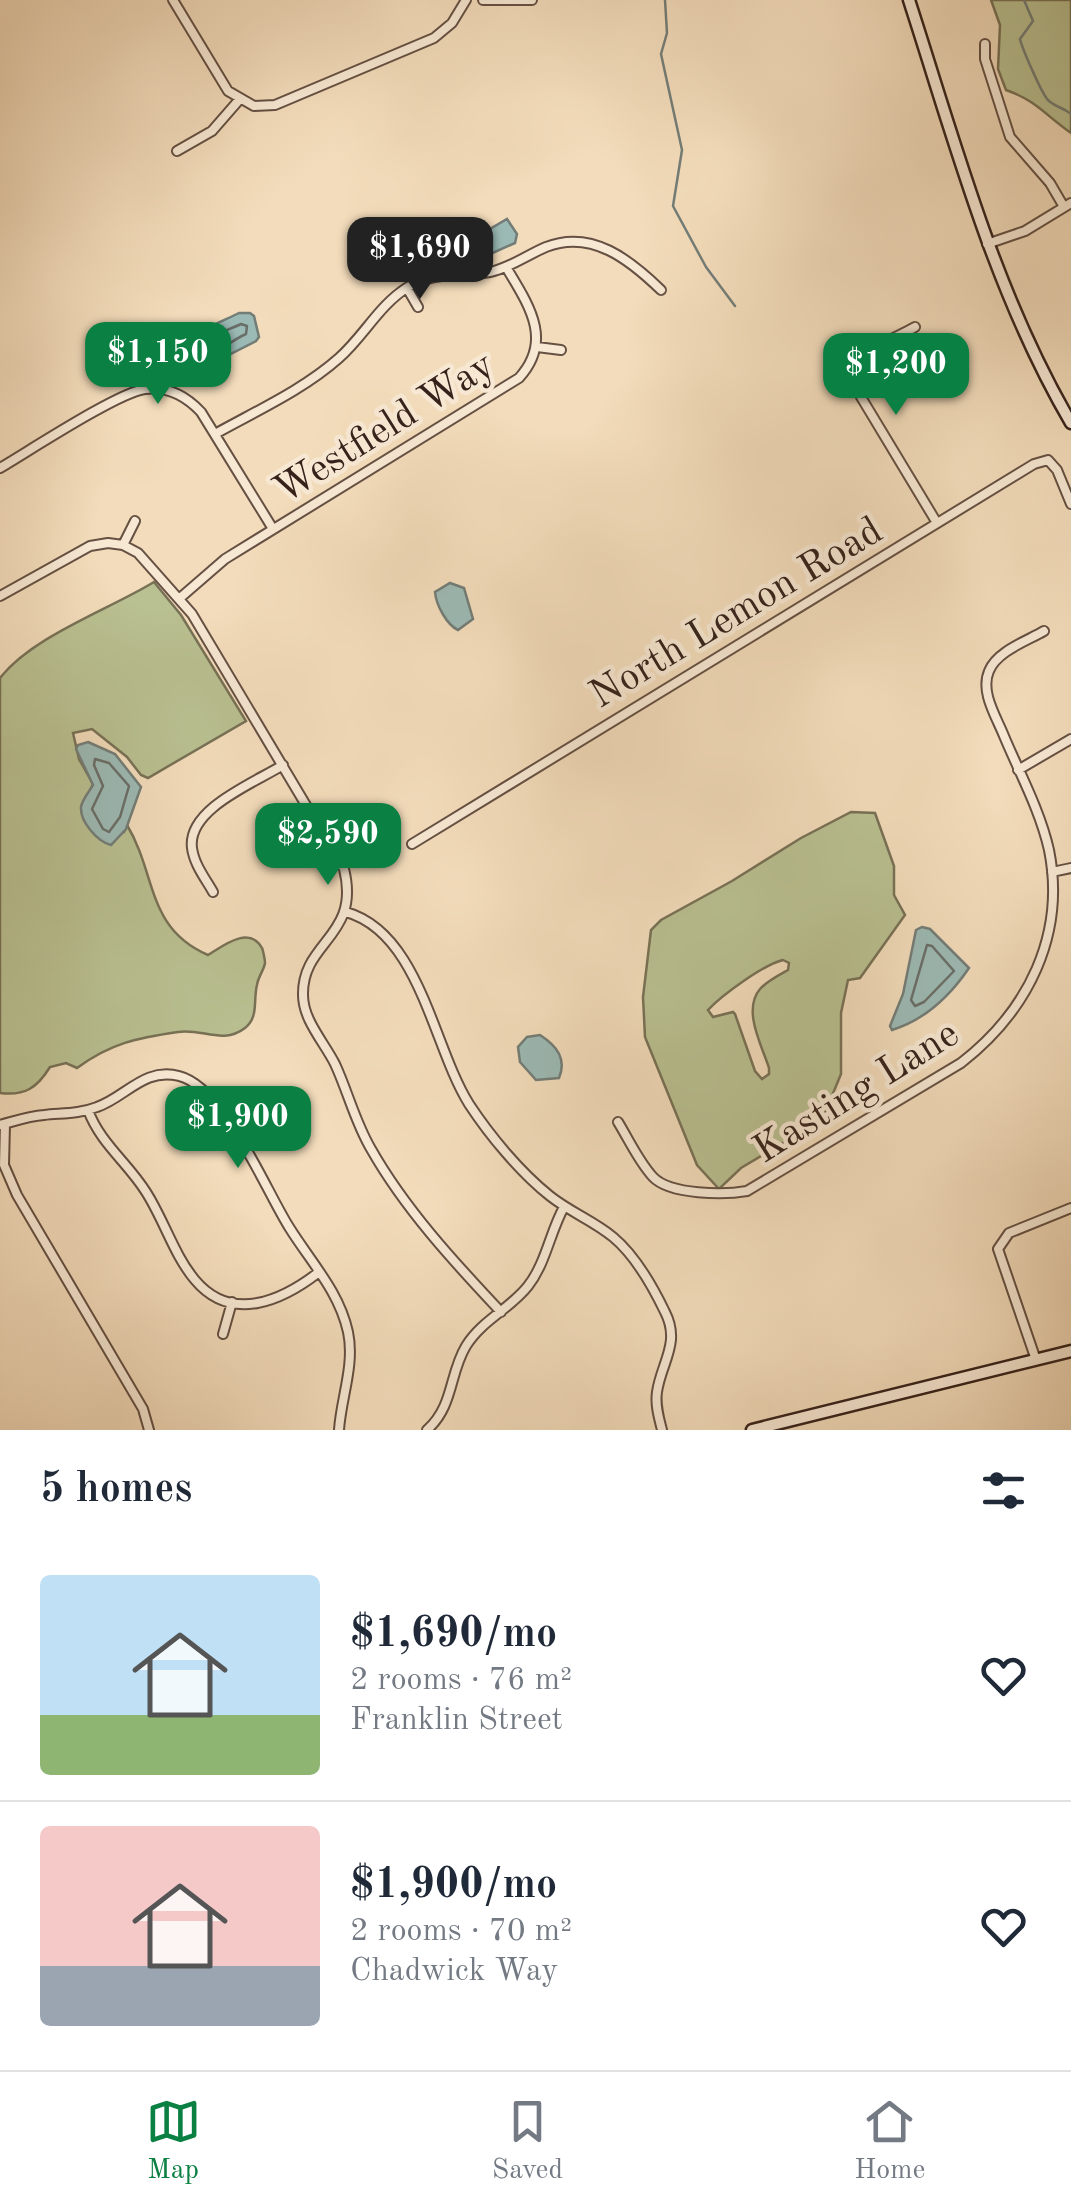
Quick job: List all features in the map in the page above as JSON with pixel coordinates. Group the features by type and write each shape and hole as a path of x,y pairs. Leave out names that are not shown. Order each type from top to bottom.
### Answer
{"main road":[{"path":"910,0 986,244 1027,340 1071,423"},
{"path":"752,1430 1071,1351"}],"street":[{"path":"173,0 220,80 240,100 254,106 275,105 434,38 452,22 466,0"},
{"path":"483,0 532,0"},
{"path":"985,44 985,59 1010,137 1068,205 1026,230 986,244"},
{"path":"176,151 212,130 240,100"},
{"path":"215,434 332,364 353,345 385,304 432,277 490,272 551,245 581,242 607,248 622,257 660,290"},
{"name":"Westfield Way","path":"180,598 225,559 527,370 537,347 533,314 506,267"},
{"path":"407,288 418,307"},
{"path":"916,327 866,355 855,369 855,380 861,397 937,523"},
{"path":"537,347 560,350"},
{"path":"0,468 140,390 166,390 188,399 201,412 273,530"},
{"name":"North Lemon Road","path":"412,844 1044,460 1054,464 1071,504"},
{"path":"124,546 135,520"},
{"path":"0,596 90,546 108,543 138,553 180,598 344,870 346,912 306,974 303,995 309,1019 336,1067 364,1136 389,1178 500,1312"},
{"name":"Kasting Lane","path":"618,1122 646,1168 662,1184 723,1194 759,1187 961,1062 993,1036 1026,995 1037,972 1051,920 1052,872 1042,826 989,701 987,678 1000,658 1044,631"},
{"path":"1018,770 1071,739"},
{"path":"213,892 192,850 197,822 208,810 283,766"},
{"path":"1052,872 1071,868"},
{"path":"346,912 366,920 386,936 424,998 457,1083 471,1107 528,1176 564,1207 625,1248 666,1314 672,1340 657,1394 662,1430"},
{"path":"149,1430 144,1409 17,1195 4,1165 2,1125 24,1118 88,1110 113,1100 149,1076 168,1074 194,1082 207,1094 242,1142 341,1309 349,1338 339,1430"},
{"path":"88,1110 105,1142 144,1188 194,1279 208,1292 232,1302 270,1302 296,1290 319,1272"},
{"path":"427,1430 448,1402 464,1349 476,1332 532,1281 564,1207"},
{"path":"1036,1360 1003,1269 1000,1244 1009,1232 1071,1208"},
{"path":"223,1334 232,1302"}],"green space":[{"path":"991,0 1071,0 1071,133 1033,104 1006,90 998,69 1000,25"},
{"path":"154,582 181,615 246,721 148,778 92,729 73,733 79,759 93,784 84,815 95,835 124,832 127,825 163,915 188,944 208,955 236,939 257,941 265,963 254,1014 237,1033 220,1036 187,1031 137,1039 113,1047 77,1068 66,1063 50,1067 35,1085 23,1092 0,1093 0,678 51,637"},
{"path":"851,812 875,813 894,866 894,895 905,915 860,978 848,980 841,1013 841,1074 825,1113 741,1168 719,1189 697,1165 645,1037 643,997 651,930 661,920","holes":["783,960 789,963 788,970 766,983 755,998 755,1028 769,1068 769,1074 762,1079 755,1071 735,1014 713,1017 708,1010 765,968"]}],"water":[{"path":"507,219 517,234 515,243 486,256 463,255 462,235 483,233"},
{"path":"239,313 254,316 259,337 256,341 217,361 196,378 183,376 178,364 185,344"},
{"path":"450,583 464,588 473,619 458,630 446,619 435,592"},
{"path":"88,742 115,754 141,787 126,829 111,845 91,831 81,813 93,785 76,749"},
{"path":"930,929 969,968 935,1006 892,1030 916,930"},
{"path":"540,1035 559,1054 559,1078 536,1080 520,1062 518,1047 527,1037"}],"waterway":[{"path":"665,0 667,33 661,54 682,150 673,206 706,267 735,306"},
{"path":"1024,0 1033,21 1020,39 1028,62 1046,98 1071,114"}]}
